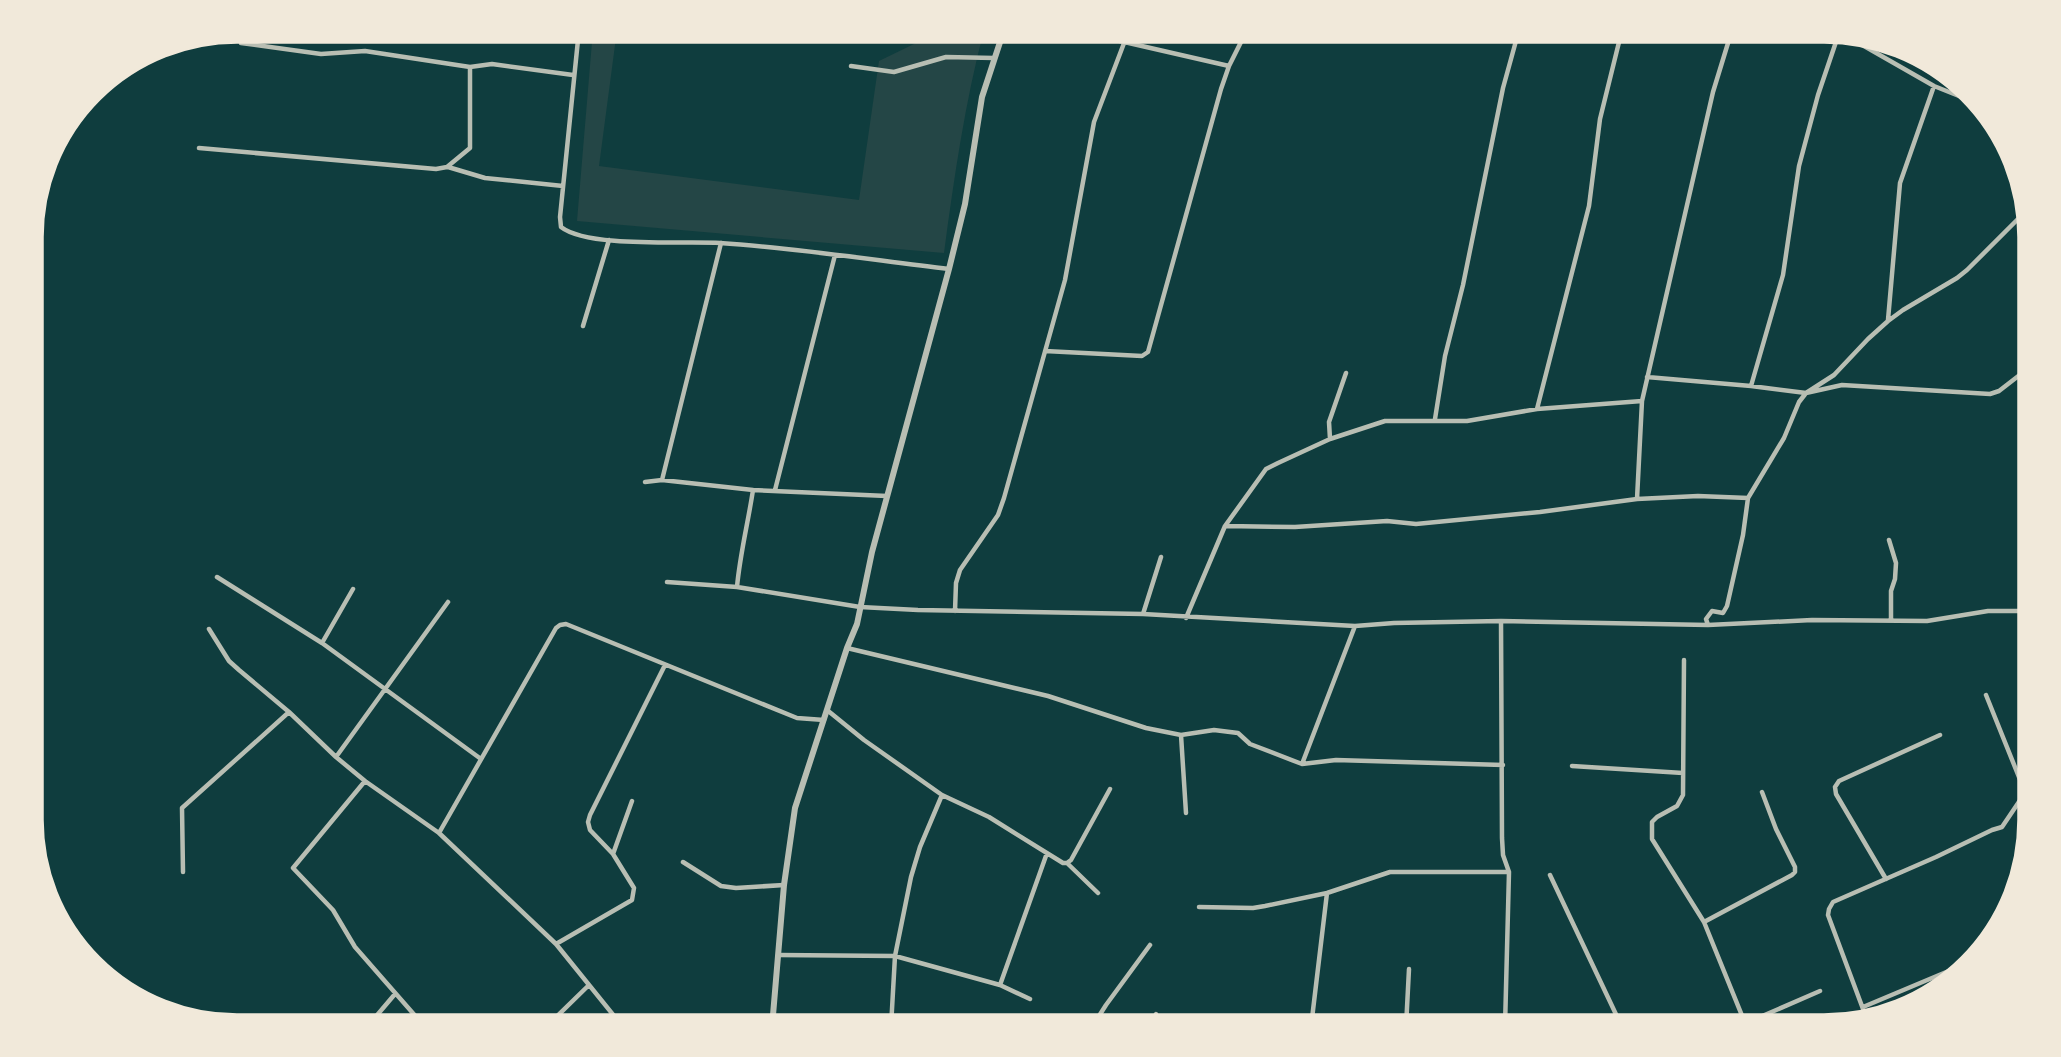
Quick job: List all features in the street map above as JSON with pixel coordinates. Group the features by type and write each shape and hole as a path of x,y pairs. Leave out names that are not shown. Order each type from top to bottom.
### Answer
{"street":[{"path":"577,42 561,227 577,236 609,240 720,243 949,269"},
{"path":"773,1015 784,885 795,808 857,624 872,552 965,204 982,97 1000,42"},
{"path":"955,611 956,583 960,570 998,515 1004,498 1065,281 1094,122 1124,42 1229,66"},
{"path":"1045,351 1142,356 1148,352 1229,66 1241,42"},
{"path":"1435,419 1445,356 1463,285 1503,88 1516,42"},
{"path":"1537,409 1589,206 1600,119 1619,42"},
{"path":"1637,499 1642,401 1707,117 1729,42"},
{"path":"1751,386 1783,275 1799,166 1818,95 1838,42"},
{"path":"241,43 321,54 365,51 471,67 492,64 573,75"},
{"path":"1863,46 1934,86 1958,96"},
{"path":"851,66 894,72 946,57 994,58"},
{"path":"447,167 471,148 471,67"},
{"path":"1888,321 1900,183 1934,86"},
{"path":"199,148 436,169 447,167 485,178 563,186"},
{"path":"1708,625 1706,619 1712,611 1723,613 1727,606 1743,536 1748,498 1784,438 1799,402 1806,393 1834,376 1888,321 1967,270 2018,219"},
{"path":"583,326 609,240"},
{"path":"662,480 720,243"},
{"path":"775,489 835,256"},
{"path":"1330,439 1329,422 1346,373"},
{"path":"1647,377 1806,393 1842,385 1990,394 1999,391 2019,376"},
{"path":"1186,618 1225,526 1266,469 1330,439 1385,421 1467,421 1537,409 1642,401"},
{"path":"645,482 662,480 753,489 887,496"},
{"path":"737,587 753,489"},
{"path":"1225,526 1295,527 1387,521 1416,524 1637,499 1698,496 1748,498"},
{"path":"1889,540 1896,563 1891,591 1891,620"},
{"path":"1143,614 1161,557"},
{"path":"217,577 322,643 481,759"},
{"path":"667,582 737,587 860,607 1143,614 1355,626 1501,621 1708,625 1812,620 1927,621 1988,611 2019,611"},
{"path":"322,643 352,589"},
{"path":"336,757 448,602"},
{"path":"1501,621 1502,838 1503,855 1509,872 1505,1015"},
{"path":"439,833 560,625 566,624 644,654 797,718 824,720"},
{"path":"1302,764 1355,626"},
{"path":"209,629 229,660 336,757 439,833 556,944 613,1015"},
{"path":"847,648 1048,696 1146,728 1181,735 1214,730 1238,733 1250,744 1302,764 1336,760 1503,765"},
{"path":"1684,660 1683,795 1677,806 1652,822 1652,839 1704,922 1742,1015"},
{"path":"556,944 632,900 634,888 613,854 590,830 588,822 665,665"},
{"path":"1986,695 2019,776"},
{"path":"827,710 864,740 942,795 989,817 1067,863 1098,893"},
{"path":"183,872 182,808 289,712"},
{"path":"1181,735 1186,813"},
{"path":"1886,879 1835,787 1839,781 1940,735"},
{"path":"1572,766 1683,773"},
{"path":"366,780 293,869 333,911 355,947 414,1015"},
{"path":"1067,863 1110,789"},
{"path":"1704,922 1795,872 1762,792"},
{"path":"892,1015 895,956 917,855 942,795"},
{"path":"613,854 632,801"},
{"path":"1864,1011 1828,915 1833,902 2003,827 2019,803"},
{"path":"1000,985 1048,853"},
{"path":"683,862 720,886 736,888 784,885"},
{"path":"1199,907 1253,908 1327,893 1403,871 1509,872"},
{"path":"1550,875 1616,1015"},
{"path":"1312,1015 1327,893"},
{"path":"1100,1015 1150,945"},
{"path":"778,955 895,956 1000,985 1030,999"},
{"path":"1407,1015 1409,969"},
{"path":"1863,1007 1944,974"},
{"path":"558,1015 589,985"},
{"path":"1764,1015 1820,991"},
{"path":"377,1015 395,994"}],"shaded area":[{"path":"592,42 615,42 599,166 859,200 879,61 916,42 981,42 956,168 944,253 577,221"}]}
